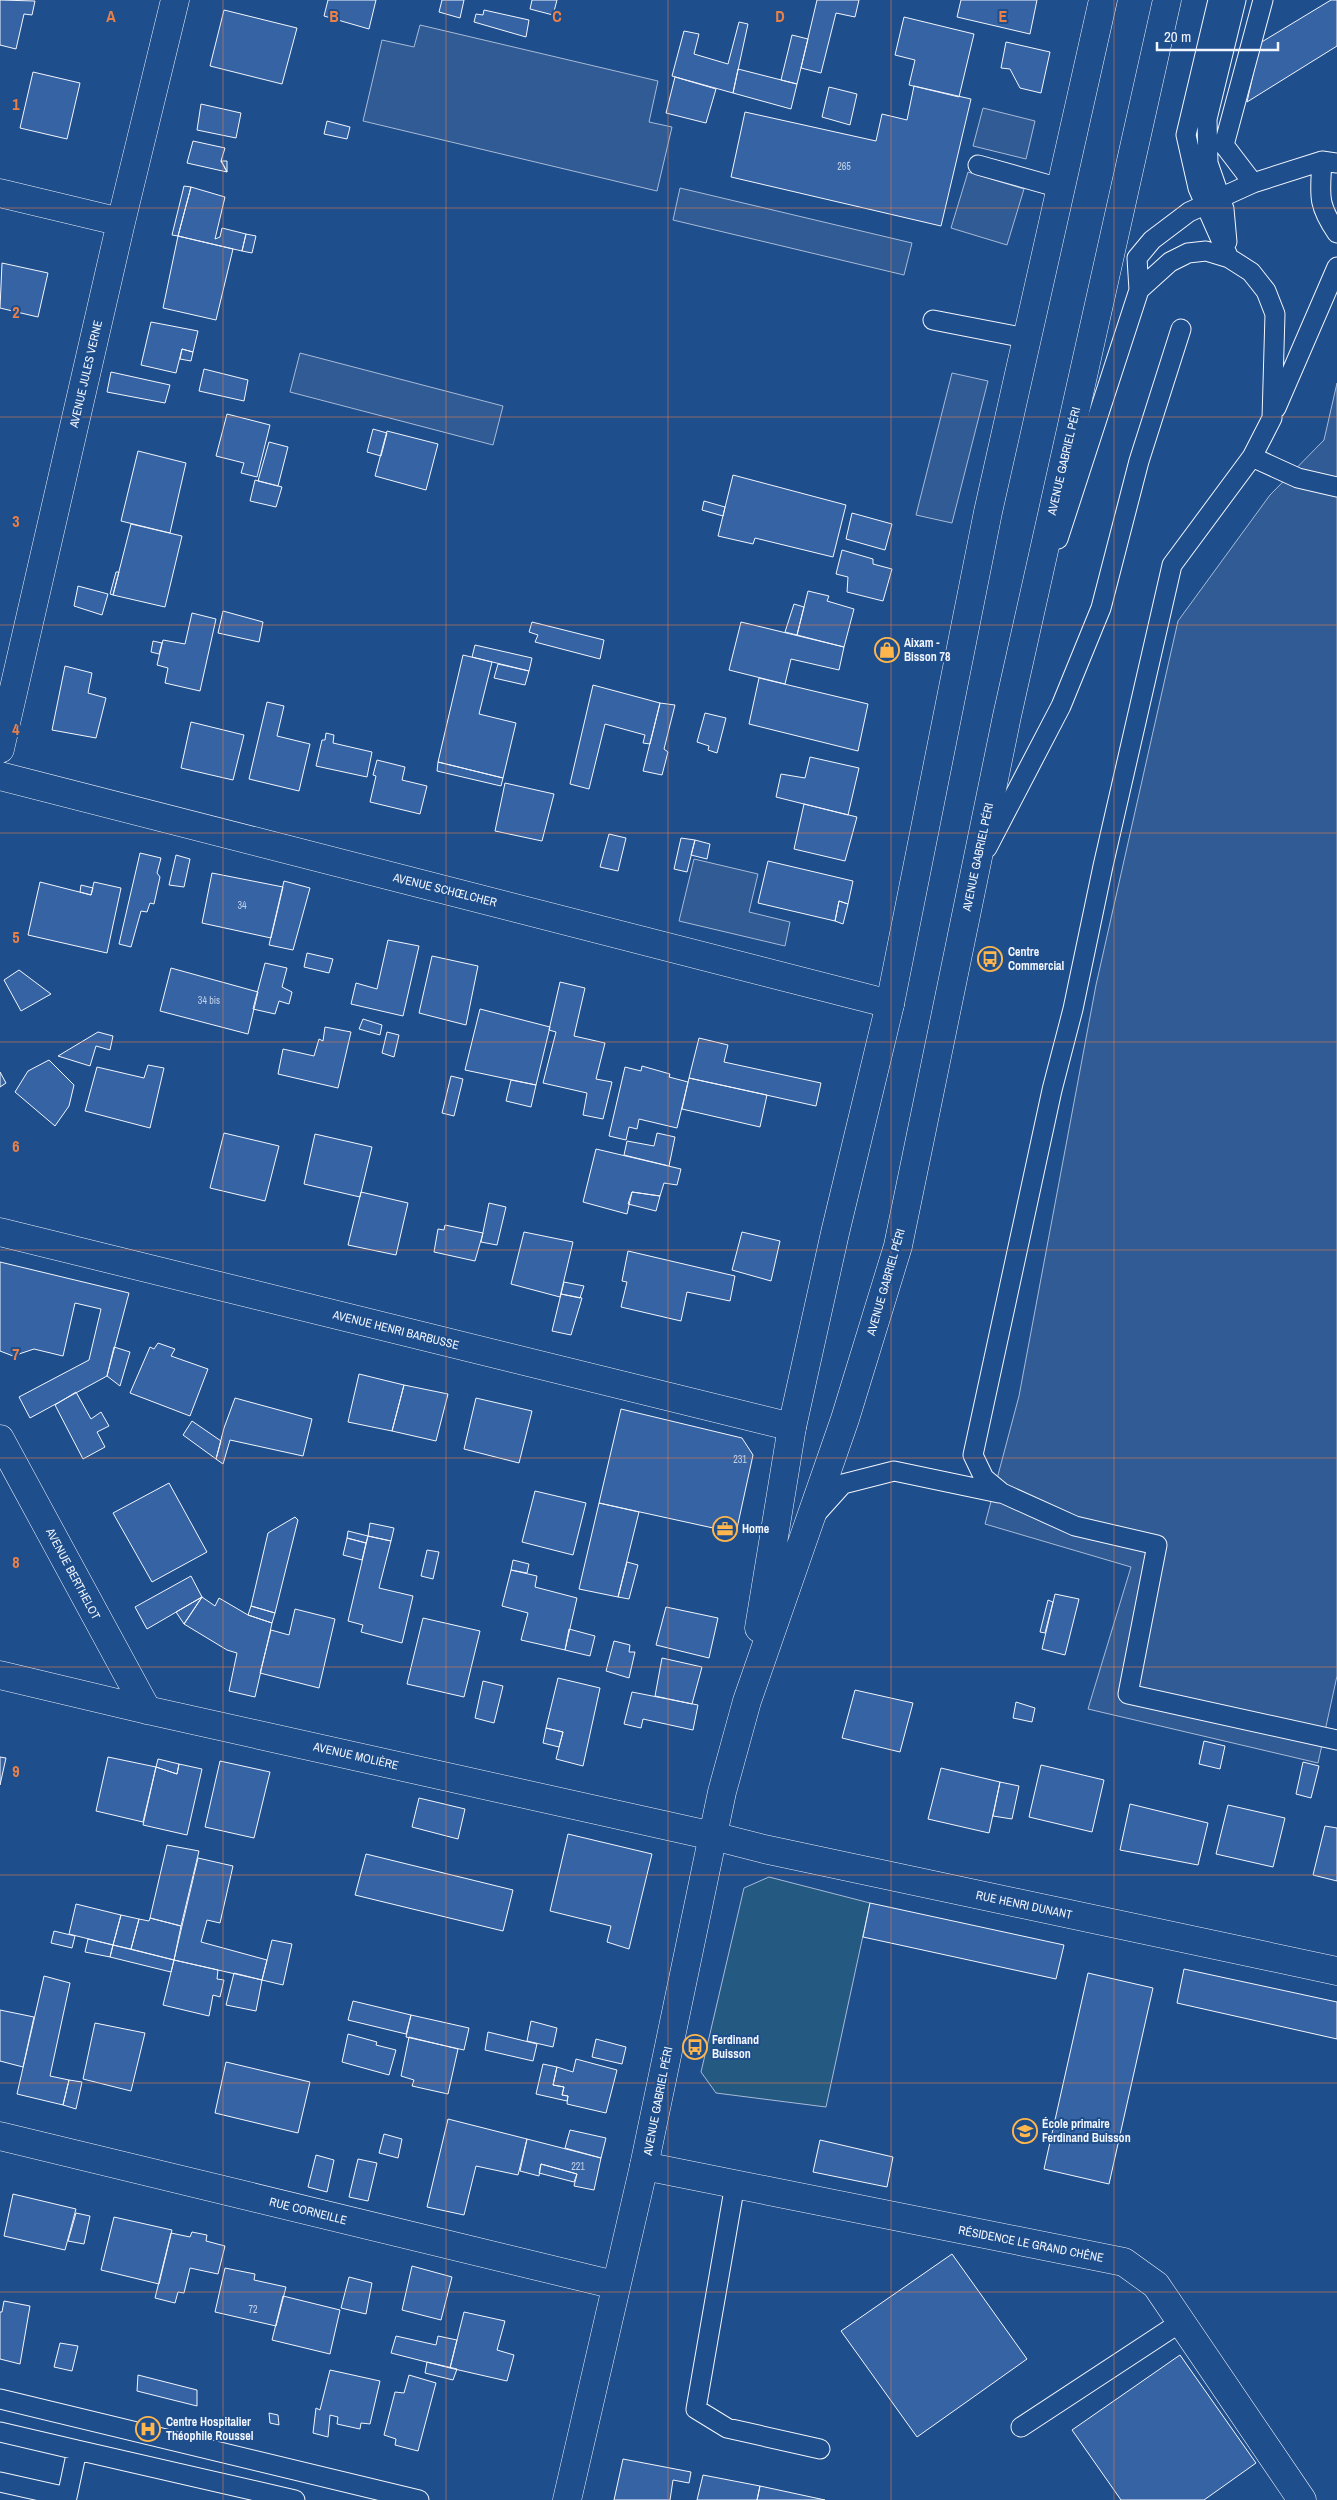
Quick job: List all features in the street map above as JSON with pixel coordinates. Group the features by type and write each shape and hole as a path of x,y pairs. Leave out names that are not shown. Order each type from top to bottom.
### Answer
{"street":[{"name":"AVENUE JULES VERNE","path":"0,749 121,222 175,0"},
{"name":"AVENUE GABRIEL PÉRI","path":"747,1701 792,1427 835,1233 890,1004 988,512 1104,0"},
{"name":"AVENUE GABRIEL PÉRI","path":"568,2500 615,2285 644,2166 712,1836 747,1701 845,1419 898,1246 1023,645 1167,0"},
{"path":"0,193 121,222"},
{"name":"AVENUE SCHŒLCHER","path":"0,776 890,1004"},
{"name":"AVENUE HENRI BARBUSSE","path":"0,1232 792,1427"},
{"name":"AVENUE BERTHELOT","path":"0,1439 146,1710"},
{"name":"AVENUE MOLIÈRE","path":"0,1675 146,1710 712,1836"},
{"name":"RUE HENRI DUNANT","path":"712,1836 773,1851 1337,1971"},
{"name":"RUE CORNEILLE","path":"0,2136 615,2285"},
{"name":"RÉSIDENCE LE GRAND CHÊNE","path":"644,2166 1124,2262 1156,2284 1302,2500"}],"lane":[{"path":"1212,202 1198,188 1186,135 1218,0"},
{"path":"1229,258 1212,202 1208,163 1207,119 1236,0"},
{"path":"1253,183 1224,145 1263,0"},
{"path":"1023,645 1139,290 1137,258 1152,240 1189,212 1253,183 1330,162"},
{"path":"1330,162 1320,196 1324,214 1337,233"},
{"path":"978,166 1060,188"},
{"path":"1139,290 1165,266 1188,253 1206,251 1229,258 1251,272 1266,291 1275,314 1272,418"},
{"path":"1002,1493 984,1478 973,1455 1162,599 1172,566 1252,457 1272,418 1337,267"},
{"path":"933,320 1026,338"},
{"path":"975,872 1061,706 1101,608 1139,461 1181,329"},
{"path":"1252,457 1298,478 1337,487"},
{"path":"809,1523 843,1484 894,1471 1002,1493 1075,1526 1156,1545 1128,1694 1337,1740"},
{"path":"735,2184 696,2409 727,2428 820,2450"},
{"path":"1022,2427 1181,2322"},
{"path":"0,2399 420,2500"},
{"path":"0,2432 295,2500"},
{"path":"0,2482 67,2497 77,2450"}],"shaded area":[{"path":"420,25 658,81 649,122 672,127 657,191 363,121 382,40 414,47"},
{"path":"983,108 1035,121 1026,159 973,146"},
{"path":"968,172 1024,189 1007,245 951,228"},
{"path":"680,188 912,243 904,275 673,220"},
{"path":"300,353 503,406 493,445 290,392"},
{"path":"952,373 988,381 952,523 916,515"},
{"path":"1337,383 1337,1676 1318,1763 1088,1709 1131,1567 985,1524 1019,1396 1096,985 1178,621 1270,495 1324,440"},
{"path":"694,859 758,874 749,912 790,922 785,946 679,921"},
{"path":"769,1877 870,1903 826,2107 716,2093 701,2072 744,1888"}],"building":[{"path":"0,0 35,1 32,15 24,14 16,49 0,45"},
{"path":"328,0 376,0 369,29 324,16"},
{"path":"442,0 464,0 460,18 439,12"},
{"path":"532,0 557,0 553,15 530,9"},
{"path":"817,0 859,0 855,17 836,13 821,73 801,68"},
{"path":"961,0 1037,0 1030,34 957,17"},
{"path":"1331,0 1337,0 1337,46 1247,102 1260,43"},
{"path":"224,10 297,28 282,84 210,66"},
{"path":"484,10 529,20 526,37 474,22 476,14 483,15"},
{"path":"904,17 974,34 959,97 909,85 915,60 895,55"},
{"path":"739,22 748,24 733,93 672,76 684,31 699,34 694,54 728,64"},
{"path":"792,35 808,39 797,84 781,80"},
{"path":"1006,42 1050,52 1041,93 1020,88 1010,69 1001,68"},
{"path":"738,69 797,84 791,109 733,93"},
{"path":"33,72 80,83 67,139 20,128"},
{"path":"675,77 716,89 706,123 666,113"},
{"path":"914,86 971,99 941,226 731,177 745,112 876,141 882,114 907,120"},
{"path":"829,87 857,94 850,125 822,117"},
{"path":"201,104 241,113 236,138 197,130"},
{"path":"327,121 350,127 347,139 324,134"},
{"path":"193,141 225,148 221,161 227,172 187,163"},
{"path":"221,161 227,161 227,172 223,164"},
{"path":"184,186 191,187 178,236 172,235"},
{"path":"191,187 225,197 215,239 220,237 222,228 246,234 242,251 178,236"},
{"path":"246,234 256,236 252,253 242,251"},
{"path":"178,236 233,249 216,320 163,308"},
{"path":"2,263 48,273 38,317 0,308"},
{"path":"151,322 198,331 193,352 182,349 176,373 141,365"},
{"path":"182,349 193,352 191,361 180,359"},
{"path":"204,369 248,380 244,401 199,391"},
{"path":"111,372 170,385 165,403 107,392"},
{"path":"227,414 270,425 257,477 241,473 244,463 216,456"},
{"path":"373,429 387,433 381,456 367,452"},
{"path":"387,431 438,444 426,490 375,476"},
{"path":"269,442 288,447 278,486 258,481"},
{"path":"138,451 186,463 170,533 121,521"},
{"path":"733,475 846,505 833,557 755,538 753,544 718,536"},
{"path":"255,480 282,487 276,507 250,501"},
{"path":"704,501 725,507 723,516 702,510"},
{"path":"852,513 892,524 885,550 846,539"},
{"path":"131,524 182,536 165,607 113,595"},
{"path":"842,550 873,559 873,564 892,569 883,601 847,592 848,577 836,574"},
{"path":"116,572 119,572 113,595 110,594"},
{"path":"78,586 108,594 102,615 74,606"},
{"path":"808,591 829,596 827,601 854,609 844,647 797,635"},
{"path":"794,604 804,607 797,635 785,632"},
{"path":"223,611 263,622 259,642 218,633"},
{"path":"192,613 216,619 200,691 165,683 168,668 157,665 163,640 185,644"},
{"path":"532,622 604,640 600,659 535,642 538,635 529,632"},
{"path":"741,622 844,647 839,670 791,659 785,684 729,670"},
{"path":"153,641 162,643 159,654 151,652"},
{"path":"475,645 532,658 529,671 472,657"},
{"path":"463,655 492,662 479,714 516,723 503,778 438,762"},
{"path":"498,664 529,671 525,685 494,678"},
{"path":"65,666 92,673 88,693 106,698 96,738 52,730"},
{"path":"759,678 868,704 858,751 749,724"},
{"path":"593,685 660,703 650,744 643,743 645,735 605,724 589,789 570,784"},
{"path":"267,702 284,706 277,736 310,744 299,791 249,779"},
{"path":"660,703 675,705 664,749 668,752 662,775 643,771"},
{"path":"705,713 726,718 717,753 708,750 709,746 697,742"},
{"path":"191,722 244,735 233,780 181,768"},
{"path":"326,733 334,735 333,743 372,752 367,777 316,766 322,740 325,740"},
{"path":"810,757 859,768 848,815 776,797 781,774 805,778"},
{"path":"377,760 405,767 402,780 427,786 420,814 370,802 376,776 373,775"},
{"path":"438,762 503,778 501,786 437,771"},
{"path":"505,783 554,794 542,841 495,831"},
{"path":"804,804 857,817 845,861 794,849"},
{"path":"609,834 626,838 618,871 600,867"},
{"path":"681,838 695,840 687,872 674,869"},
{"path":"695,840 710,844 707,859 691,855"},
{"path":"140,853 161,858 157,873 160,877 154,904 150,903 147,912 141,911 131,947 119,944"},
{"path":"176,855 190,859 184,887 169,885"},
{"path":"768,861 853,881 848,904 839,901 835,921 758,903"},
{"path":"212,873 283,887 271,938 202,923"},
{"path":"284,881 310,888 293,950 269,945"},
{"path":"40,882 91,895 94,882 121,888 107,953 28,935"},
{"path":"81,885 93,888 91,895 80,892"},
{"path":"839,901 848,904 843,924 835,921"},
{"path":"388,940 419,946 403,1016 351,1004 356,983 377,989"},
{"path":"307,953 333,959 329,973 304,967"},
{"path":"432,956 478,966 466,1025 419,1013"},
{"path":"265,963 287,968 282,987 292,992 289,1004 279,1001 275,1014 253,1009"},
{"path":"171,968 258,992 248,1034 160,1011"},
{"path":"19,970 51,994 21,1011 4,980"},
{"path":"560,982 585,988 574,1036 605,1043 596,1079 612,1082 603,1119 583,1115 587,1093 543,1083 556,1032 549,1030"},
{"path":"480,1009 550,1027 536,1085 465,1070"},
{"path":"363,1019 382,1025 380,1035 359,1029"},
{"path":"325,1027 351,1032 338,1088 278,1074 283,1049 314,1056 319,1039 323,1041"},
{"path":"98,1032 113,1036 110,1050 96,1046 90,1066 58,1056"},
{"path":"387,1032 399,1035 394,1057 382,1053"},
{"path":"699,1038 728,1045 724,1062 821,1083 816,1106 689,1078"},
{"path":"49,1060 74,1085 69,1106 55,1126 15,1092 28,1071"},
{"path":"148,1065 164,1068 150,1128 85,1111 97,1067 144,1078"},
{"path":"642,1066 670,1074 669,1077 688,1082 677,1128 639,1119 637,1129 629,1127 626,1140 609,1136 625,1067 641,1071"},
{"path":"0,1072 6,1083 0,1087"},
{"path":"451,1076 463,1079 454,1116 442,1113"},
{"path":"689,1078 767,1095 760,1127 682,1109"},
{"path":"511,1080 536,1085 531,1107 506,1101"},
{"path":"224,1133 279,1146 265,1201 210,1188"},
{"path":"657,1133 675,1137 669,1166 624,1155 627,1141 654,1146"},
{"path":"315,1134 372,1147 360,1197 304,1184"},
{"path":"596,1149 681,1169 677,1185 664,1183 660,1196 632,1192 627,1214 583,1202"},
{"path":"361,1192 408,1203 396,1255 348,1245"},
{"path":"632,1192 660,1196 656,1211 628,1204"},
{"path":"489,1203 506,1207 497,1245 481,1242"},
{"path":"445,1225 483,1233 475,1261 434,1252 438,1229 444,1230"},
{"path":"524,1232 573,1242 560,1297 511,1284"},
{"path":"742,1232 780,1241 771,1281 732,1270"},
{"path":"628,1251 735,1276 730,1301 687,1292 681,1321 621,1307 627,1282 622,1281"},
{"path":"0,1262 129,1293 107,1376 30,1418 19,1397 89,1360 101,1309 75,1303 63,1356 34,1349 13,1356 0,1351"},
{"path":"564,1282 584,1286 580,1298 561,1294"},
{"path":"561,1294 582,1298 571,1335 552,1331"},
{"path":"158,1343 175,1349 171,1356 208,1369 190,1416 130,1393 150,1347 154,1349"},
{"path":"114,1347 130,1352 120,1386 107,1376"},
{"path":"359,1374 404,1385 392,1431 348,1422"},
{"path":"404,1385 448,1394 436,1441 392,1431"},
{"path":"76,1392 91,1419 101,1412 109,1426 97,1432 105,1447 83,1459 55,1405"},
{"path":"235,1398 312,1419 303,1456 230,1440 223,1464 216,1459 224,1428"},
{"path":"476,1398 532,1411 519,1463 464,1449"},
{"path":"621,1409 742,1438 753,1455 736,1533 599,1503"},
{"path":"192,1421 221,1441 216,1459 183,1435"},
{"path":"169,1483 207,1552 152,1582 113,1513"},
{"path":"535,1491 586,1503 573,1555 522,1542"},
{"path":"599,1503 639,1512 618,1597 579,1589"},
{"path":"295,1517 298,1520 275,1613 251,1606 268,1533"},
{"path":"370,1523 394,1528 391,1541 368,1536"},
{"path":"348,1531 368,1536 366,1543 347,1538"},
{"path":"368,1536 391,1541 379,1588 413,1596 402,1643 361,1632 363,1625 348,1621"},
{"path":"347,1538 366,1543 362,1560 343,1555"},
{"path":"427,1550 439,1552 433,1579 421,1576"},
{"path":"513,1560 529,1564 527,1573 511,1570"},
{"path":"627,1562 638,1565 629,1599 618,1597"},
{"path":"511,1570 537,1576 535,1587 577,1598 565,1650 521,1640 528,1613 502,1606"},
{"path":"191,1576 202,1597 147,1629 135,1607"},
{"path":"1055,1594 1079,1599 1065,1655 1042,1649"},
{"path":"202,1597 215,1606 219,1598 248,1615 272,1623 255,1697 229,1691 237,1653 227,1650 184,1624"},
{"path":"202,1597 184,1624 176,1612"},
{"path":"1048,1600 1053,1602 1045,1633 1040,1632"},
{"path":"251,1606 275,1613 272,1623 248,1615"},
{"path":"666,1607 718,1618 709,1658 656,1645"},
{"path":"295,1609 335,1619 319,1688 260,1673 271,1630 289,1635"},
{"path":"423,1618 480,1631 464,1697 407,1684"},
{"path":"569,1629 595,1636 590,1656 565,1650"},
{"path":"614,1641 630,1645 629,1652 635,1652 629,1678 606,1671"},
{"path":"662,1658 702,1667 692,1704 655,1696"},
{"path":"558,1678 600,1688 583,1766 556,1759 563,1732 546,1728"},
{"path":"483,1681 503,1686 494,1723 475,1718"},
{"path":"855,1690 913,1703 900,1752 842,1738"},
{"path":"632,1692 698,1705 693,1730 643,1719 641,1728 624,1724"},
{"path":"1016,1702 1035,1708 1032,1722 1013,1718"},
{"path":"546,1728 563,1732 559,1747 543,1743"},
{"path":"1204,1741 1225,1746 1220,1769 1199,1764"},
{"path":"0,1757 6,1758 0,1785"},
{"path":"108,1757 156,1767 143,1822 96,1811"},
{"path":"158,1759 179,1764 177,1774 156,1767"},
{"path":"220,1761 270,1772 254,1838 205,1827"},
{"path":"1303,1762 1319,1766 1311,1798 1296,1794"},
{"path":"179,1764 202,1769 187,1835 143,1825 156,1767 177,1774"},
{"path":"1041,1765 1104,1780 1092,1832 1029,1817"},
{"path":"941,1768 1000,1782 989,1833 928,1819"},
{"path":"1000,1782 1019,1786 1012,1819 993,1816"},
{"path":"419,1798 465,1809 458,1839 412,1827"},
{"path":"1130,1804 1208,1823 1198,1865 1120,1850"},
{"path":"1228,1805 1285,1818 1273,1867 1216,1854"},
{"path":"1325,1826 1337,1828 1337,1881 1313,1875"},
{"path":"568,1834 652,1854 629,1949 607,1942 611,1926 550,1911"},
{"path":"167,1845 199,1851 181,1926 150,1918"},
{"path":"366,1854 513,1890 503,1931 355,1895"},
{"path":"198,1858 233,1866 220,1923 207,1920 201,1942 267,1960 262,1980 174,1960"},
{"path":"870,1903 1064,1945 1056,1979 863,1937"},
{"path":"76,1904 121,1915 113,1945 69,1934"},
{"path":"121,1915 139,1919 131,1949 113,1945"},
{"path":"150,1918 181,1926 174,1960 131,1949 139,1919 149,1921"},
{"path":"54,1931 75,1936 72,1948 51,1943"},
{"path":"88,1939 113,1945 110,1957 85,1952"},
{"path":"272,1940 292,1944 283,1985 262,1980"},
{"path":"113,1945 174,1960 171,1972 110,1957"},
{"path":"174,1960 218,1970 217,1979 224,1980 220,1997 213,1995 209,2016 163,2005"},
{"path":"1184,1969 1337,2002 1337,2039 1177,2003"},
{"path":"234,1973 262,1980 256,2011 226,2005"},
{"path":"1088,1973 1153,1988 1109,2184 1044,2169"},
{"path":"44,1976 70,1983 50,2076 69,2080 63,2105 17,2094"},
{"path":"353,2001 411,2015 406,2034 348,2020"},
{"path":"0,2010 34,2017 23,2067 0,2061"},
{"path":"411,2015 469,2028 464,2050 406,2037"},
{"path":"531,2021 557,2028 553,2047 527,2041"},
{"path":"95,2023 145,2033 131,2091 83,2079"},
{"path":"488,2032 537,2044 533,2061 485,2050"},
{"path":"348,2034 377,2042 376,2045 396,2050 389,2075 342,2062"},
{"path":"409,2037 458,2049 448,2094 412,2086 414,2080 401,2076"},
{"path":"596,2039 626,2047 622,2064 592,2057"},
{"path":"576,2059 617,2070 606,2113 567,2104 568,2096 562,2095 564,2087 553,2085 557,2067 573,2072"},
{"path":"226,2062 310,2082 298,2133 215,2113"},
{"path":"543,2064 557,2067 553,2085 564,2087 562,2095 568,2096 567,2101 536,2094"},
{"path":"69,2080 82,2082 76,2109 63,2105"},
{"path":"448,2119 527,2139 518,2175 476,2166 464,2215 427,2207"},
{"path":"570,2130 606,2138 601,2158 565,2148"},
{"path":"384,2134 402,2139 398,2158 379,2153"},
{"path":"527,2139 601,2158 594,2190 574,2186 577,2174 541,2164 539,2176 520,2171"},
{"path":"820,2140 893,2157 887,2187 813,2172"},
{"path":"316,2155 334,2160 327,2192 308,2187"},
{"path":"358,2159 377,2163 368,2201 349,2197"},
{"path":"541,2164 577,2174 574,2182 539,2173"},
{"path":"13,2194 76,2209 65,2250 4,2236"},
{"path":"76,2213 90,2216 84,2244 68,2241"},
{"path":"114,2217 172,2230 159,2284 101,2270"},
{"path":"192,2232 207,2235 206,2241 225,2246 218,2274 190,2268 184,2293 178,2292 175,2303 155,2298 171,2233 190,2237"},
{"path":"952,2254 1027,2359 917,2437 841,2331"},
{"path":"412,2266 452,2277 441,2320 402,2310"},
{"path":"225,2268 255,2274 254,2280 286,2287 276,2326 215,2312"},
{"path":"349,2277 372,2283 366,2314 341,2308"},
{"path":"283,2296 340,2310 330,2354 272,2340"},
{"path":"4,2301 30,2306 20,2364 0,2359 0,2312 2,2312"},
{"path":"464,2312 505,2321 497,2350 514,2355 507,2381 450,2368"},
{"path":"396,2336 436,2345 438,2336 457,2340 450,2368 391,2353"},
{"path":"60,2343 78,2346 72,2371 54,2367"},
{"path":"1180,2355 1256,2463 1204,2500 1121,2500 1072,2430"},
{"path":"427,2362 457,2369 453,2380 425,2373"},
{"path":"330,2370 380,2381 370,2424 361,2423 360,2429 337,2424 338,2417 330,2415 328,2437 313,2433 316,2408 320,2410"},
{"path":"138,2375 197,2390 197,2406 137,2391"},
{"path":"409,2375 436,2383 418,2451 395,2445 396,2439 384,2435 395,2392 404,2393"},
{"path":"269,2413 278,2415 279,2425 270,2423"},
{"path":"623,2459 691,2472 689,2483 673,2480 670,2500 614,2500"},
{"path":"703,2475 760,2486 757,2500 697,2500"},
{"path":"760,2486 825,2500 757,2500"}],"place":[{"name":"Aixam - Bisson 78","path":"887,650"},
{"name":"Centre Commercial","path":"990,959"},
{"name":"Home","path":"725,1529"},
{"name":"Ferdinand Buisson","path":"695,2047"},
{"name":"École primaire Ferdinand Buisson","path":"1025,2131"},
{"name":"Centre Hospitalier Théophile Roussel","path":"148,2429"}]}
